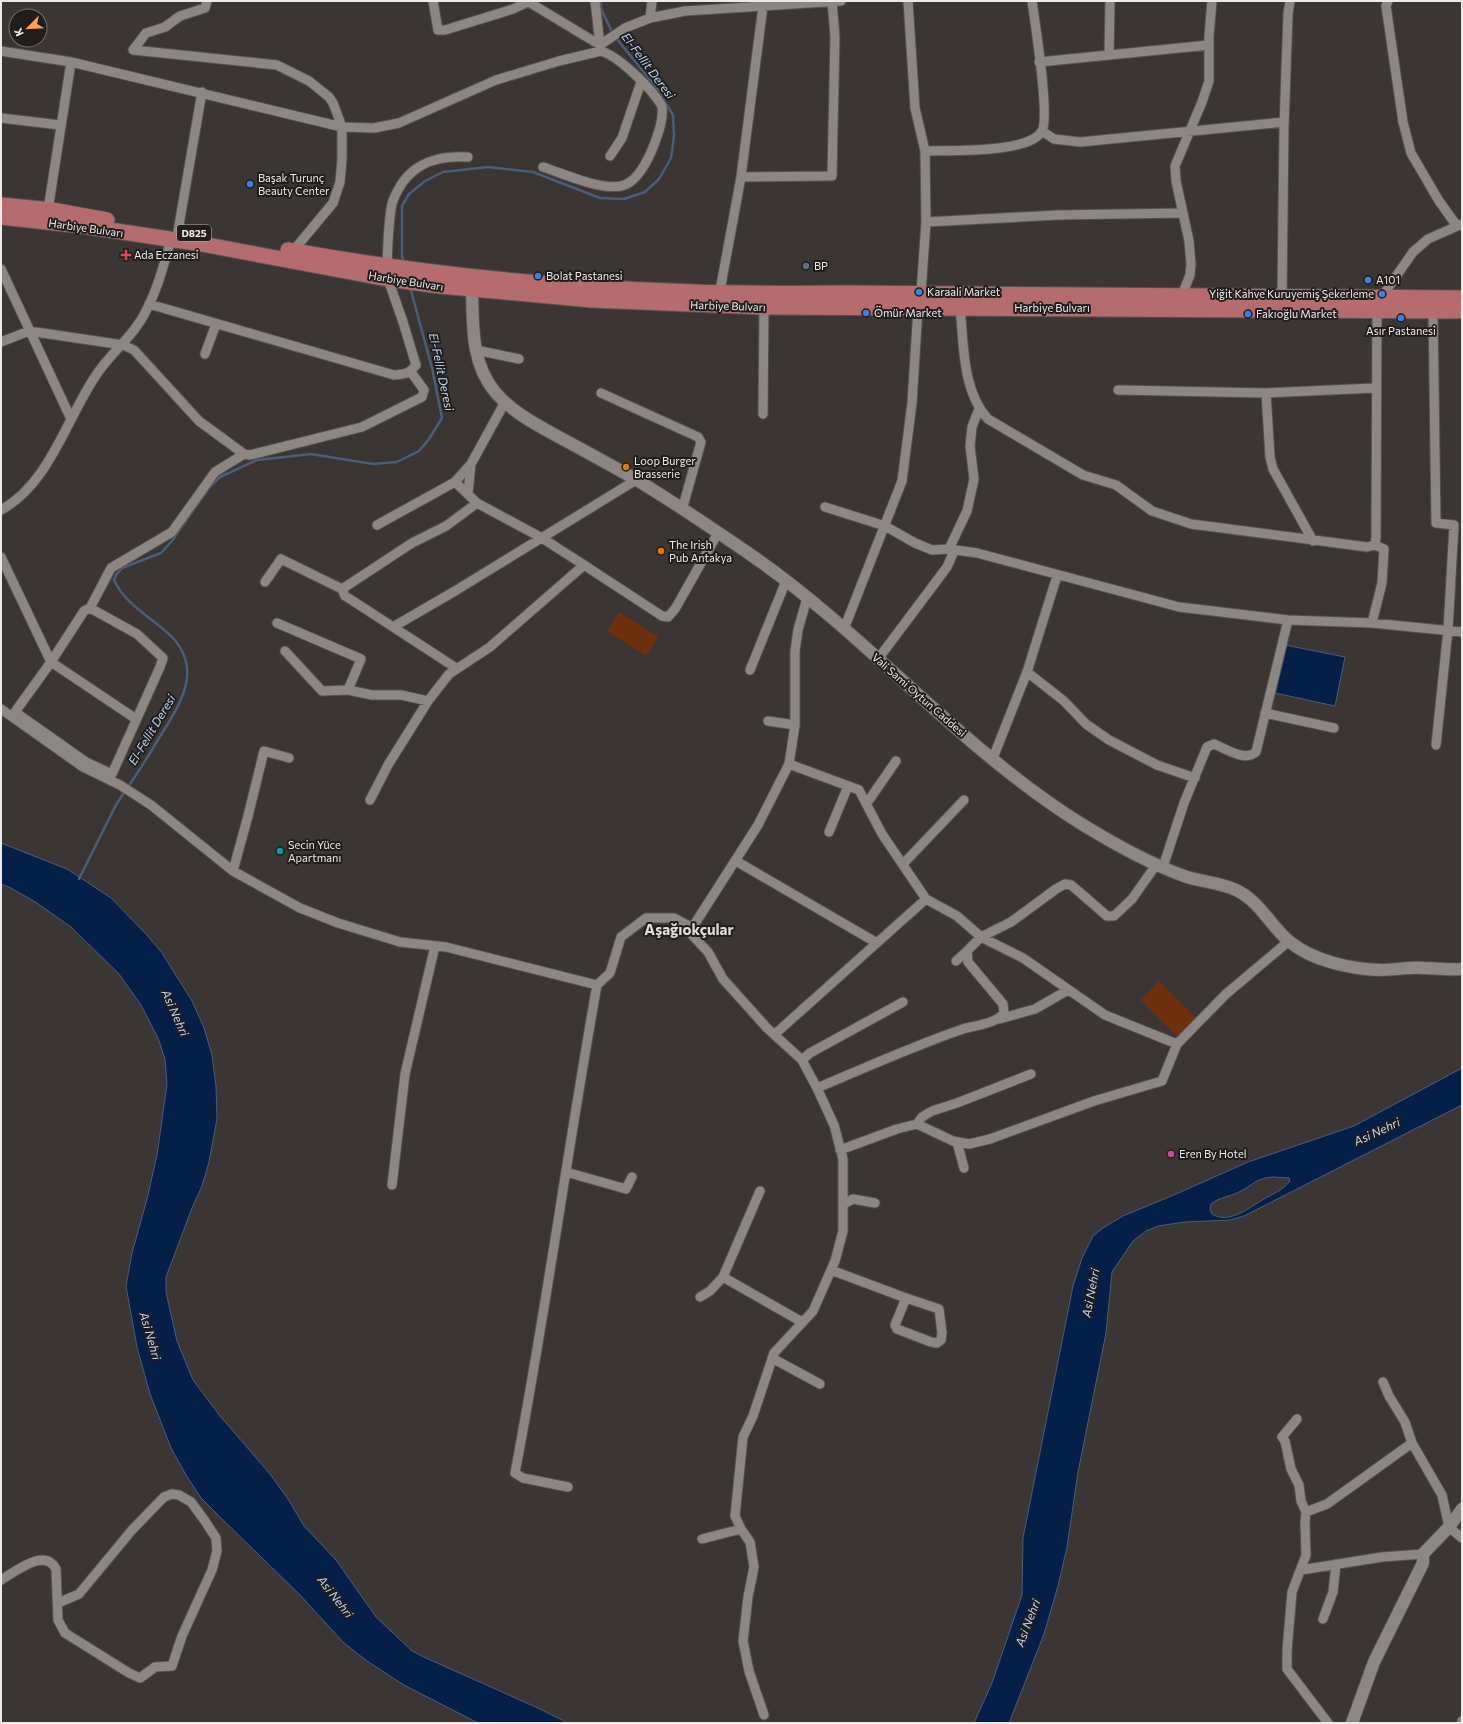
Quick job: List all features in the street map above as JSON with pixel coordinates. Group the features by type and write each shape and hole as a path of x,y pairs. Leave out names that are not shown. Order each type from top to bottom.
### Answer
{"main road":[{"name":"Harbiye Bulvarı","path":"1,205 48,210 174,236 387,272 432,278 641,290 719,299"},
{"name":"Harbiye Bulvarı","path":"1,217 174,236 292,251 387,272"},
{"name":"Harbiye Bulvarı","path":"432,278 472,290 592,300 719,299 764,301 920,301 1182,295 1282,297 1379,304 1433,311 1462,312"},
{"name":"Harbiye Bulvarı","path":"920,301 960,308 1379,304 1462,298"}],"street":[{"path":"206,1 205,8 180,16 165,27 146,33 133,50 190,58 276,65 308,81 328,97 333,103 342,127 340,182 332,203 292,251"},
{"path":"433,1 438,30 445,30 513,9 528,2 610,54 623,64 659,100 663,113 649,158 644,168 622,186 608,187 543,167"},
{"path":"595,1 600,48"},
{"path":"650,18 652,1"},
{"path":"741,177 832,176 835,37 832,1"},
{"path":"1,51 71,62 202,92 290,116 342,127 374,128 399,124 496,80 600,48 609,39 625,28 650,18 727,4 763,6 787,2 841,1"},
{"path":"844,629 902,481 912,402 926,222 925,151 915,108 908,1"},
{"path":"925,151 1007,148 1023,144 1036,137 1042,131 1045,108 1032,1"},
{"path":"1109,54 1110,1"},
{"path":"1182,295 1190,275 1191,264 1176,181 1175,166 1209,81 1209,45 1212,1"},
{"path":"1282,297 1284,122 1288,14 1290,1"},
{"path":"1375,545 1376,388 1379,304 1397,272 1413,252 1428,239 1460,225 1439,201 1411,153 1403,122 1391,48 1386,6 1388,1"},
{"path":"719,299 741,177 763,6"},
{"path":"1039,62 1209,45"},
{"path":"48,210 71,62"},
{"path":"610,156 622,138 641,82"},
{"path":"1,510 12,504 38,479 100,370 123,345 150,304 157,288 174,236 202,92"},
{"path":"1,118 60,125"},
{"path":"1042,131 1054,139 1080,142 1284,122"},
{"path":"150,304 394,375 411,372 416,365 387,272 392,202 404,179 412,172 437,158 452,156 468,157"},
{"path":"926,222 1058,215 1183,213"},
{"path":"1,269 71,419"},
{"name":"Vali Sami Oytun Caddesi","path":"472,290 476,350 483,375 496,394 533,422 636,480 718,533 786,581 844,629 993,758 1040,796 1080,823 1159,866 1188,877 1230,888 1243,894 1253,902 1289,941 1300,950 1321,958 1369,970 1462,969"},
{"path":"763,414 764,301"},
{"path":"960,308 969,383 979,409 988,419 1083,475 1116,485 1152,511 1191,524 1313,541 1367,547 1375,545 1384,549 1382,583 1372,623"},
{"path":"1433,311 1436,523 1454,525 1448,630 1436,745"},
{"path":"205,354 216,324"},
{"path":"1,342 29,331 123,345 134,350 200,422 244,454 250,455 342,434 383,418 422,396 424,390 411,372"},
{"path":"476,350 519,359"},
{"path":"1118,390 1266,393 1376,388"},
{"path":"601,393 698,437 701,442 682,510"},
{"path":"1266,393 1270,457 1273,469 1313,541"},
{"path":"377,525 455,482 471,464 505,402"},
{"path":"878,659 947,567 951,550 964,518 974,479 970,446 972,427 979,409"},
{"path":"90,608 137,634 163,658 112,774 86,762 15,712 51,662 84,610 90,608 111,568 172,532 215,472 244,454"},
{"path":"468,493 471,464"},
{"path":"393,628 636,480"},
{"path":"455,482 478,502 542,538 662,616 668,617 675,609 718,533"},
{"path":"342,589 412,543 446,526 478,502"},
{"path":"825,507 885,526 915,543 932,550 951,550 977,553 1058,576 1179,607 1288,620 1372,623 1462,632"},
{"path":"1,557 5,575 51,662 136,719"},
{"path":"265,582 281,559 342,589 345,596 350,600 456,668"},
{"path":"370,800 388,765 428,700 449,674 490,647 584,565"},
{"path":"993,758 1027,672 1058,576"},
{"path":"750,670 786,581"},
{"path":"764,1715 749,1672 742,1640 754,1567 750,1542 741,1530 736,1516 743,1437 753,1416 774,1353 813,1311 832,1270 843,1231 843,1159 834,1125 818,1088 802,1060 767,1028 723,979 708,952 692,935 693,928 758,825 788,764 795,725 795,651 798,630 807,598"},
{"path":"956,961 981,937 1011,922 1065,884 1071,885 1078,890 1107,916 1114,916 1132,899 1159,866 1207,747 1214,744 1245,757 1256,752 1288,620"},
{"path":"277,623 360,659 348,690"},
{"path":"285,651 322,691 348,690 372,695 401,695 428,700"},
{"path":"1027,672 1064,701 1086,724 1109,740 1157,765 1195,778"},
{"path":"1,709 83,767 122,786 151,805 233,871 300,908 338,923 400,942 453,949 597,985"},
{"path":"1265,714 1334,728"},
{"path":"768,721 795,725"},
{"path":"233,871 264,751 289,758"},
{"path":"867,803 896,761"},
{"path":"788,764 859,790 882,834 926,899 956,916 981,937 1024,958 1105,1015 1177,1044"},
{"path":"829,832 848,786"},
{"path":"903,864 964,800"},
{"path":"736,861 876,943"},
{"path":"775,1034 926,899"},
{"path":"568,1488 523,1478 515,1472 566,1172 575,1108 597,985 610,973 620,937 646,918 674,918 693,928"},
{"path":"840,1150 898,1129 917,1124 957,1142 969,1144 990,1139 1094,1100 1162,1081 1177,1044 1226,994 1289,941"},
{"path":"392,1185 405,1074 436,946"},
{"path":"967,951 968,962 981,983 1003,1004 1004,1013 999,1019"},
{"path":"818,1088 948,1035 1035,1009 1068,990"},
{"path":"802,1060 810,1053 903,1002"},
{"path":"917,1124 922,1117 932,1111 957,1103 1031,1074"},
{"path":"957,1142 964,1168"},
{"path":"566,1172 626,1189 632,1177"},
{"path":"700,1297 710,1292 723,1277 760,1192"},
{"path":"844,1204 853,1199 875,1203"},
{"path":"832,1270 939,1309 942,1333 941,1340 931,1342 897,1329 895,1325 906,1298"},
{"path":"723,1277 802,1322"},
{"path":"772,1358 820,1384"},
{"path":"1383,1382 1389,1396 1405,1422 1412,1443 1442,1495 1450,1527 1462,1538"},
{"path":"1297,1419 1282,1437 1285,1441 1291,1469 1299,1485 1301,1501 1306,1512 1306,1555 1292,1592 1287,1669 1328,1723"},
{"path":"1306,1512 1327,1504 1412,1443"},
{"path":"1,1580 37,1561 47,1560 53,1563 56,1569 58,1620 65,1633 129,1674 140,1678 155,1667 172,1666 182,1636 212,1570 217,1550 216,1538 191,1502 180,1494 172,1494 164,1497 132,1530 79,1594 58,1603"},
{"path":"1301,1570 1382,1557 1423,1554 1450,1527 1462,1509"},
{"path":"702,1539 741,1530"},
{"path":"1352,1723 1374,1662 1423,1563 1423,1554"},
{"path":"1323,1619 1333,1592 1336,1564"}],"shaded area":[{"path":"619,612 658,637 646,656 607,631"},
{"path":"1159,981 1197,1019 1178,1038 1141,1000"}],"water":[{"path":"1285,645 1345,657 1335,706 1275,693"},
{"name":"Asi Nehri","path":"1,843 67,869 111,898 162,953 192,1001 204,1028 212,1055 216,1086 217,1119 209,1162 202,1186 192,1208 166,1277 166,1292 177,1341 193,1380 220,1416 270,1474 288,1499 304,1526 336,1560 376,1617 412,1651 568,1723 478,1723 404,1685 367,1661 344,1643 300,1595 201,1498 186,1475 171,1448 150,1394 137,1347 126,1286 132,1253 157,1155 167,1084 165,1059 158,1038 141,1005 119,974 71,927 37,903 1,884"},
{"name":"Asi Nehri","path":"1462,1068 1462,1105 1244,1216 1230,1220 1185,1222 1158,1226 1146,1231 1133,1241 1112,1272 1106,1333 1078,1472 1067,1547 1058,1586 1044,1634 1009,1723 974,1723 992,1683 1022,1595 1023,1538 1073,1286 1082,1258 1093,1236 1123,1216 1248,1162 1354,1126","holes":["1273,1177 1289,1178 1290,1181 1281,1189 1239,1214 1219,1217 1212,1214 1210,1210 1211,1204 1214,1202 1239,1192 1258,1180"]}],"waterway":[{"name":"El-Fellit Deresi","path":"601,1 601,9 613,34"},
{"name":"El-Fellit Deresi","path":"404,262 402,256 402,206 409,194 425,181 443,172 488,167 533,172 600,198 624,199 645,192 659,179 671,158 674,136 673,115 656,87 616,38"},
{"name":"El-Fellit Deresi","path":"128,787 174,714 185,688 187,675 186,663 181,650 172,637 125,597 114,580 116,575 122,568 161,553 172,541 209,488 220,477 257,460 311,454 373,464 397,462 419,451 429,439 442,418 432,368 410,287"},
{"name":"El-Fellit Deresi","path":"79,879 116,805 125,791"}],"place":[{"name":"Başak Turunç Beauty Center","path":"250,184"},
{"name":"Ada Eczanesi","path":"126,255"},
{"name":"BP","path":"806,266"},
{"name":"Bolat Pastanesi","path":"538,276"},
{"name":"A101","path":"1368,280"},
{"name":"Karaali Market","path":"919,292"},
{"name":"Yiğit Kahve Kuruyemiş Şekerleme","path":"1382,294"},
{"name":"Ömür Market","path":"866,313"},
{"name":"Fakıoğlu Market","path":"1248,314"},
{"name":"Asır Pastanesi","path":"1401,318"},
{"name":"Loop Burger Brasserie","path":"626,467"},
{"name":"The Irish Pub Antakya","path":"661,551"},
{"name":"Secin Yüce Apartmanı","path":"280,851"},
{"name":"Eren By Hotel","path":"1171,1154"}],"district":[{"name":"Aşağıokçular","path":"689,930"}]}
